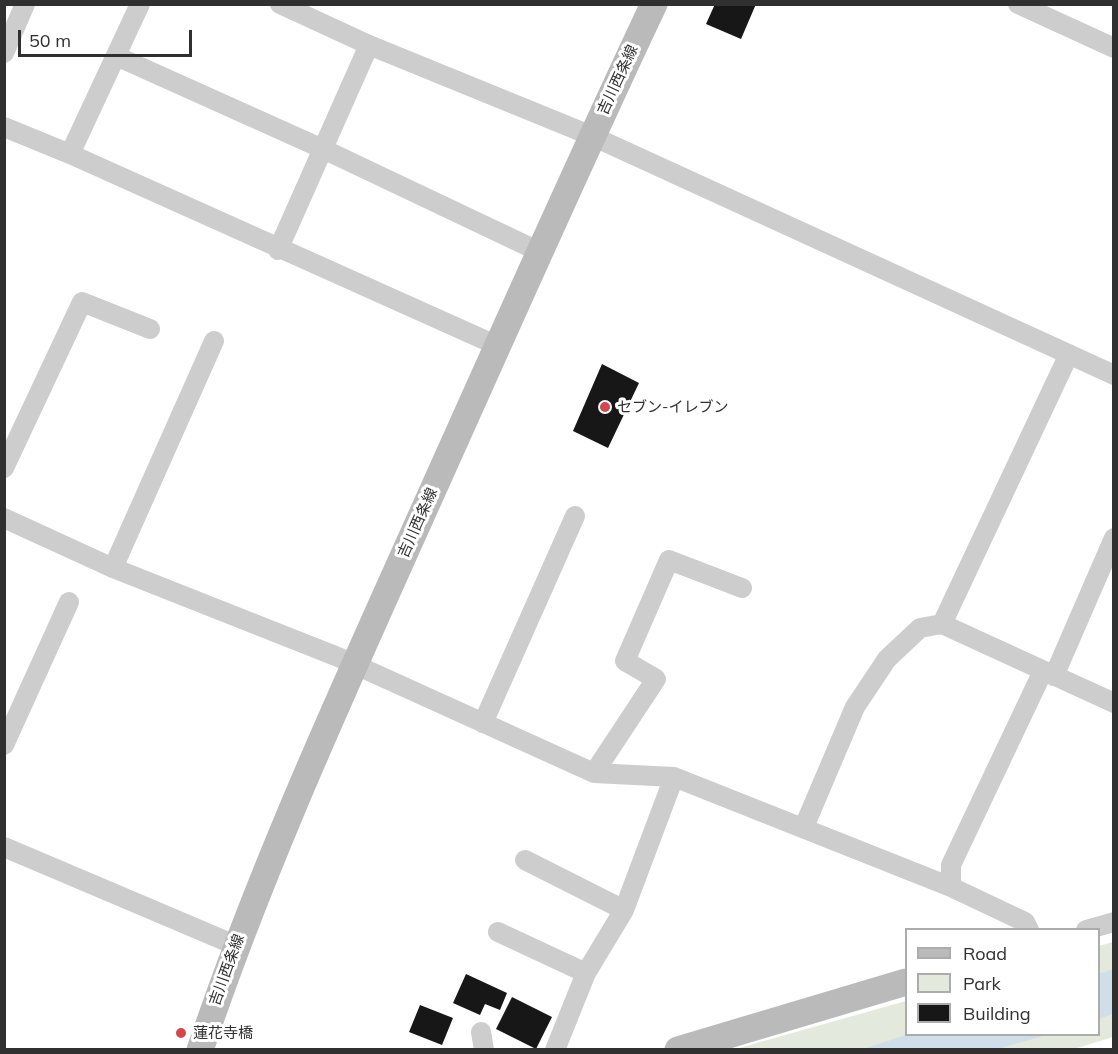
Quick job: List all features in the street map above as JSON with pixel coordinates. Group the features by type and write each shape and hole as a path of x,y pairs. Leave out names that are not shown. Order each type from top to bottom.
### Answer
{"main road":[{"name":"吉川西条線","path":"200,1050 236,945 354,666 592,136 654,4"},
{"path":"678,1050 905,982"}],"street":[{"path":"4,53 25,4"},
{"path":"70,154 140,4"},
{"path":"280,4 369,45 592,136 1113,375"},
{"path":"1018,4 1113,48"},
{"path":"278,250 369,45"},
{"path":"116,56 323,148 540,252"},
{"path":"4,127 70,154 278,250 498,346"},
{"path":"4,468 82,302 150,329"},
{"path":"113,568 214,341"},
{"path":"942,624 1069,354"},
{"path":"483,723 575,516"},
{"path":"4,518 113,568 354,666 594,773 674,777 951,887 1025,922 1028,928"},
{"path":"951,887 951,865 1113,538"},
{"path":"594,773 656,679 625,661 669,560 742,588"},
{"path":"4,745 69,602"},
{"path":"804,827 855,707 887,659 920,628 942,624 1113,703"},
{"path":"555,1050 586,973 624,910 674,777"},
{"path":"4,847 236,945"},
{"path":"525,860 624,910"},
{"path":"1093,928 1113,922"},
{"path":"498,932 586,973"}],"green space":[{"path":"1113,942 1113,1037 1074,1049 732,1050 905,1001 905,1036 1100,1036 1100,946"}],"shaded area":[{"path":"1113,969 1113,1014 1100,1019 1100,974"},
{"path":"905,1035 1043,1036 997,1049 863,1049"}],"building":[{"path":"715,4 756,4 741,39 706,24"},
{"name":"セブン-イレブン","path":"602,364 639,383 608,448 573,431"},
{"path":"466,974 507,993 500,1010 485,1004 480,1015 453,1003"},
{"path":"512,997 552,1017 536,1049 496,1029"},
{"path":"420,1005 453,1018 442,1045 409,1032"}],"place":[{"name":"セブン-イレブン","path":"605,407"},
{"name":"蓮花寺橋","path":"181,1033"}]}
